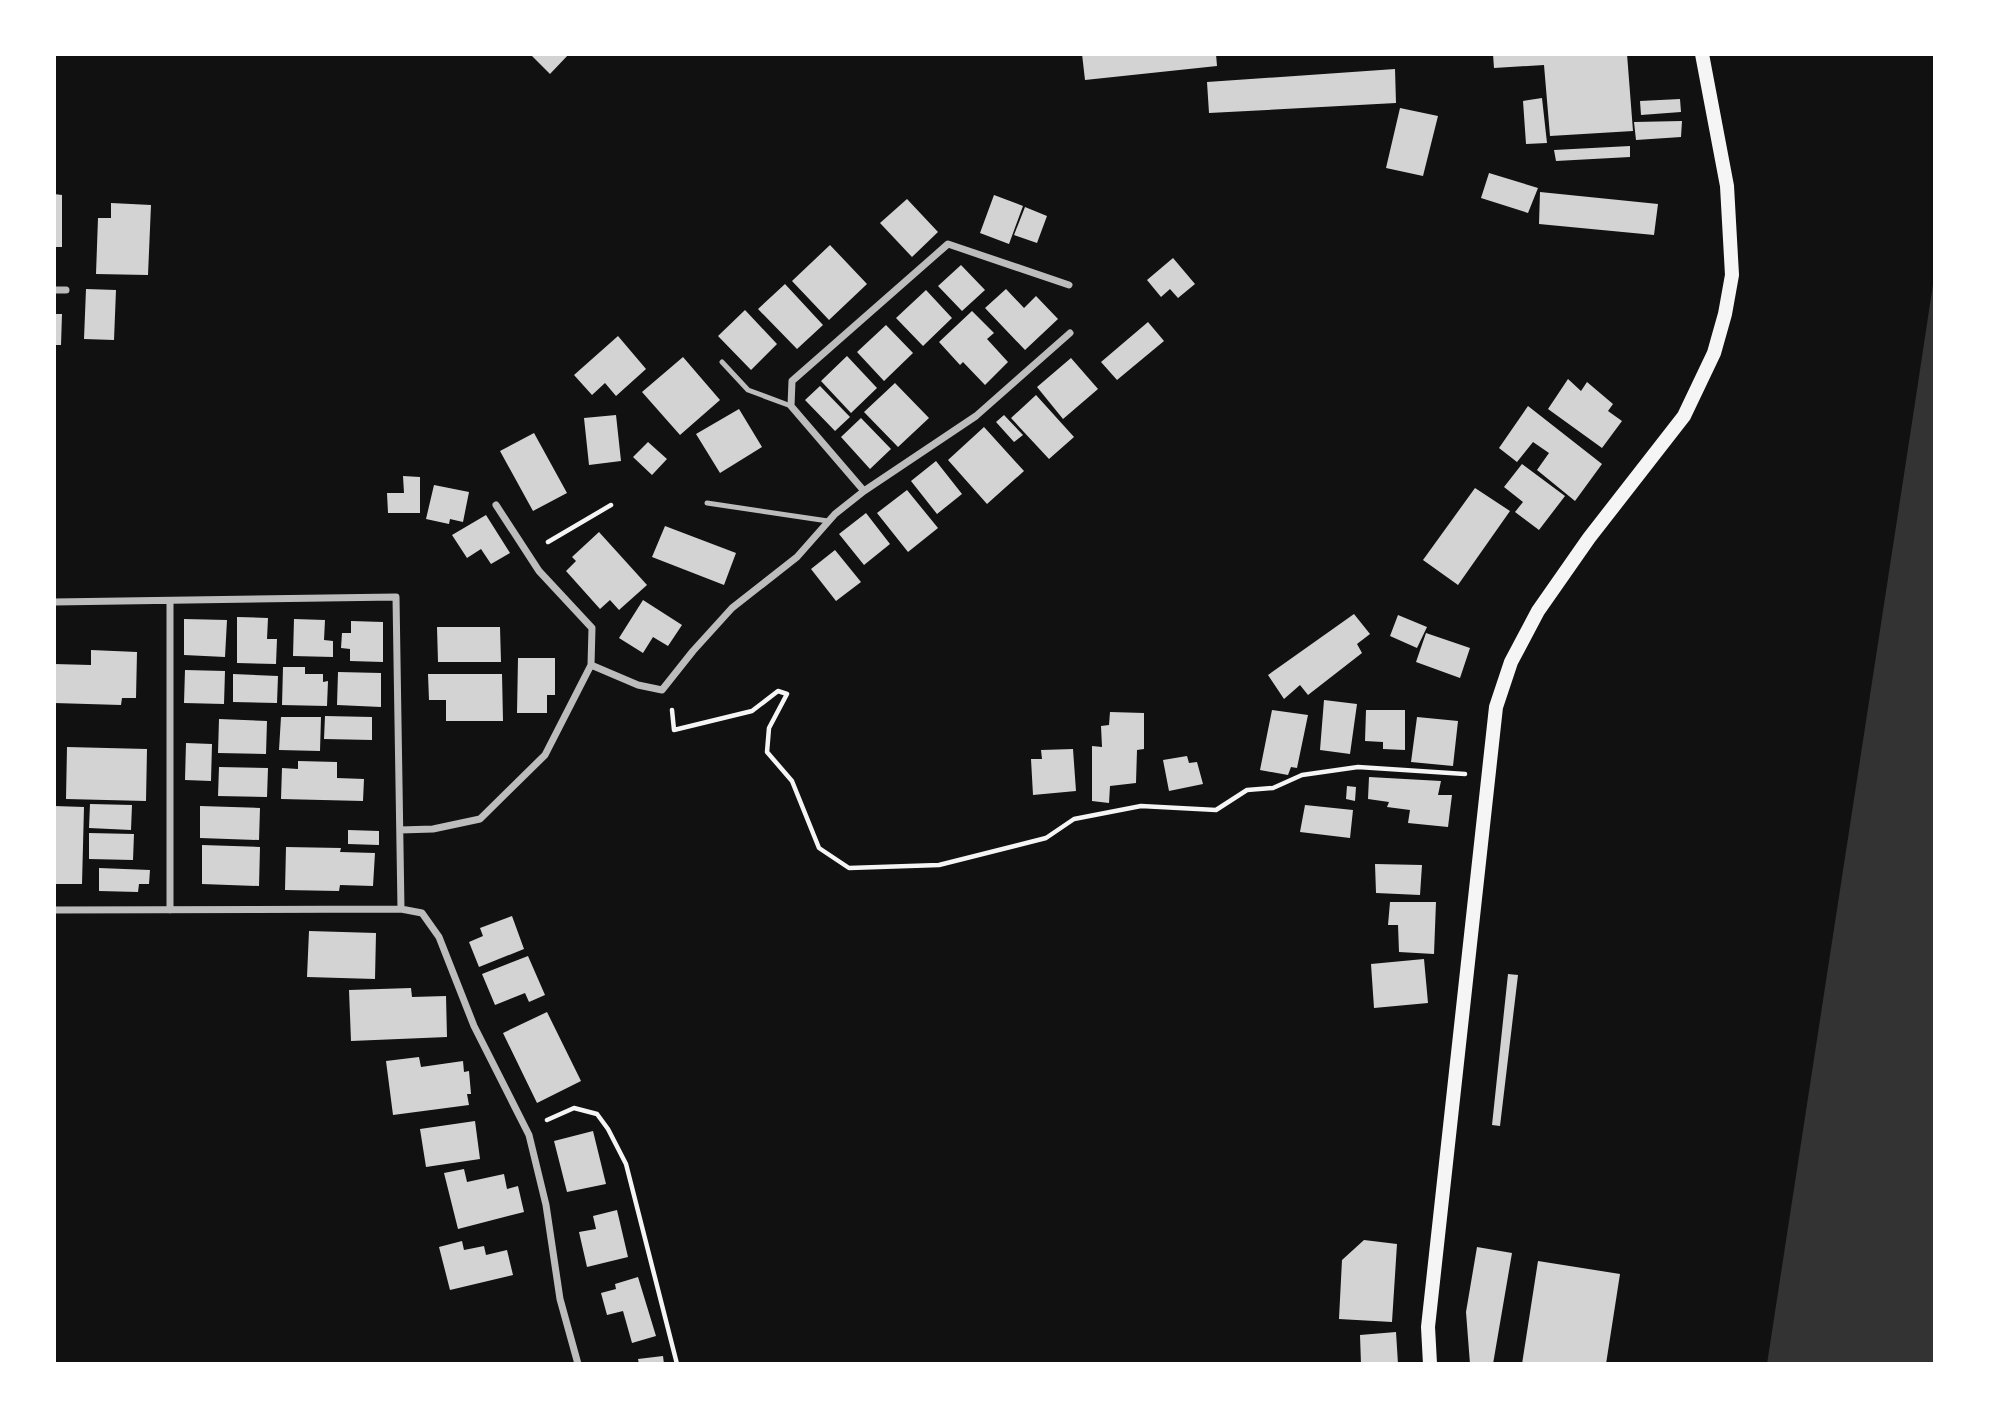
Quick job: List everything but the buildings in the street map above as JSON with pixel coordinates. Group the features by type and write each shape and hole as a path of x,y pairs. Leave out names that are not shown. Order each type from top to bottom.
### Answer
{"main road":[{"path":"1430,1364 1428,1327 1496,707 1511,662 1538,611 1589,538 1684,416 1714,353 1726,314 1732,275 1727,186 1702,54"}],"street":[{"path":"864,491 791,406 792,381 947,244 1069,285"},
{"path":"54,290 66,290"},
{"path":"591,664 638,685 662,690 732,608 797,557 828,522 864,491 976,416 1070,333"},
{"path":"400,830 433,829 480,819 545,755 591,664 592,628 539,571 496,505"},
{"path":"54,602 396,597 401,909"},
{"path":"170,601 170,910"},
{"path":"54,910 401,909 422,913 439,937 474,1026 526,1129 547,1205 560,1299 578,1364"}],"lane":[{"path":"722,362 748,390 791,406"},
{"path":"707,503 810,517 828,522"}],"path":[{"path":"528,552 611,505"},
{"path":"662,690 672,710 674,730 752,711 778,691 787,694 769,728 767,752 792,781 819,848 849,868 939,865 1046,838 1074,819 1141,806 1216,810 1247,790 1273,788 1302,775 1358,766 1490,776"},
{"path":"526,1129 574,1108 597,1114 608,1129 626,1164 677,1364"}],"shaded area":[{"path":"1935,271 1935,1364 1767,1364 1915,403"}]}
